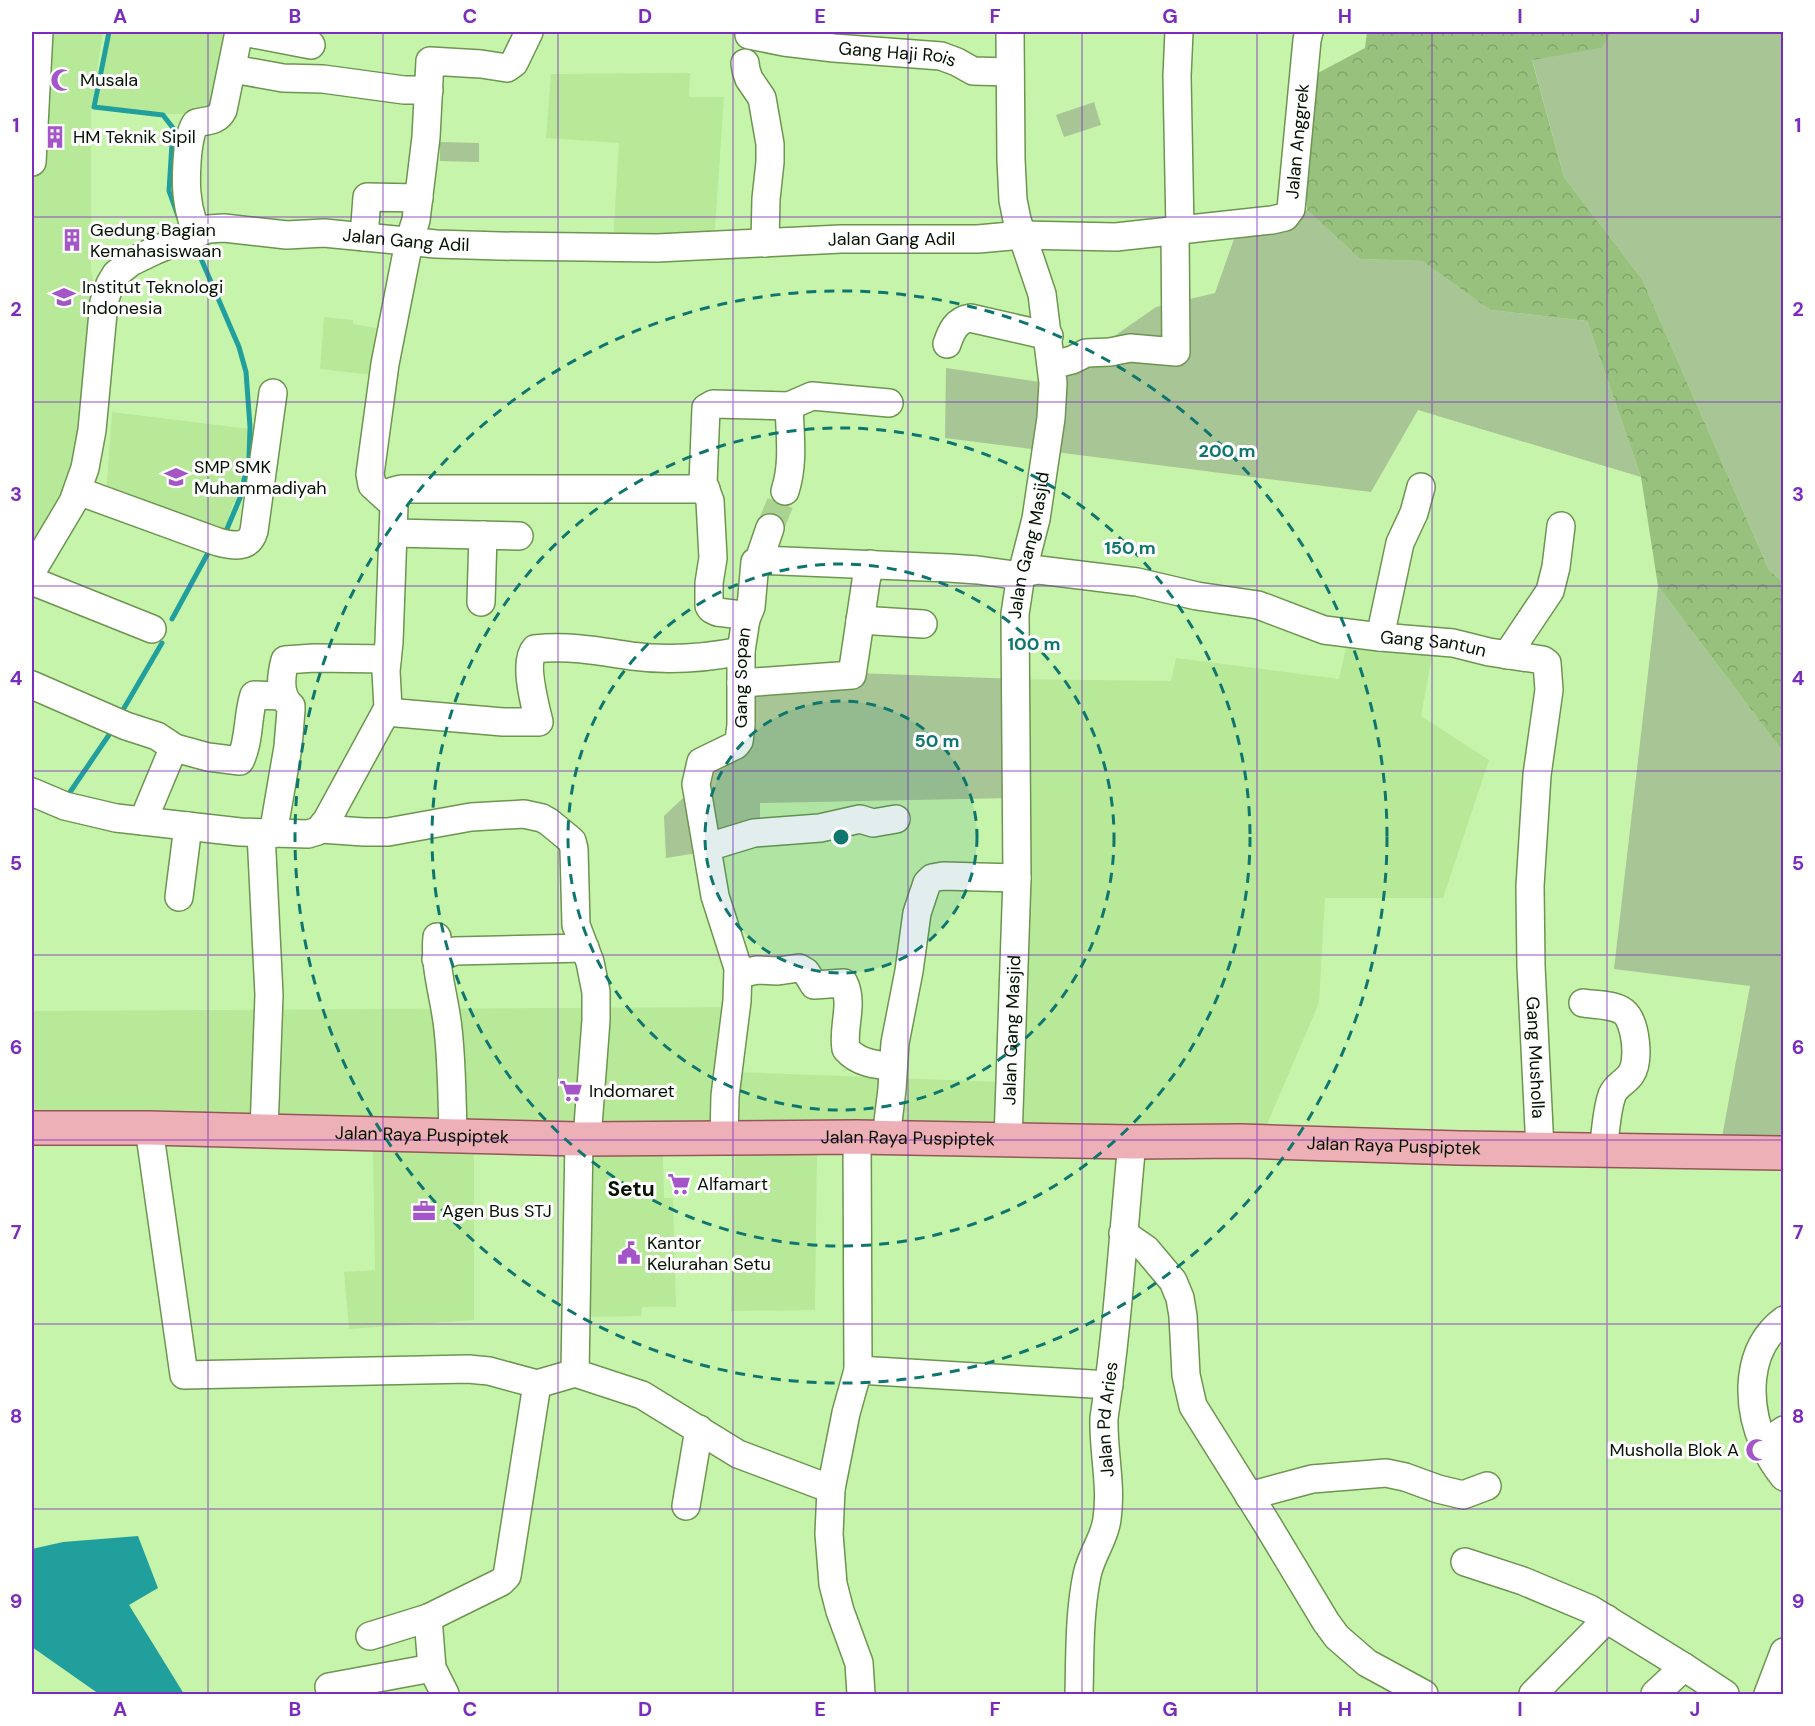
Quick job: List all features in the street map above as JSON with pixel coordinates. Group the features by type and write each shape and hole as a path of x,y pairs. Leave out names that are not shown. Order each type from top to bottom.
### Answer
{"main road":[{"name":"Jalan Raya Puspiptek","path":"32,1128 149,1128 583,1139 872,1138 1132,1142 1241,1141 1784,1153"}],"street":[{"path":"32,162 39,32"},
{"path":"188,237 188,163 192,130 196,123 215,120 221,114 226,102 241,32 310,45"},
{"path":"32,792 65,806 116,818 267,833 308,834 321,829 338,803 386,712 388,701 399,533 394,505 372,485 370,474 385,364 409,242 416,220 426,137 430,61 507,68 514,63 529,32"},
{"name":"Gang Haji Rois","path":"750,32 749,35 784,42 874,52 941,56 973,71 1010,72"},
{"name":"Jalan Gang Masjid","path":"1008,1140 1017,878 1014,640 1017,596 1036,519 1053,392 1052,365 1042,294 1014,210 1011,178 1010,32"},
{"path":"1052,365 1086,353 1130,348 1176,352 1179,32"},
{"name":"Jalan Anggrek","path":"1178,230 1272,220 1285,217 1290,212 1307,40 1310,32"},
{"path":"745,63 749,79 762,98 770,144 765,243"},
{"path":"233,69 283,78 323,79 404,90 429,90"},
{"path":"364,237 367,197 419,198"},
{"name":"Jalan Gang Adil","path":"32,571 73,502 85,468 91,440 107,290 116,274 131,262 212,228 287,235 324,233 409,242 657,248 841,239 978,239 1022,235 1116,237 1178,230"},
{"path":"947,344 958,323 970,318 1048,336"},
{"path":"78,491 218,542 234,546 245,544 250,540 254,531 273,393"},
{"path":"746,619 742,615 717,612 709,607 709,583 713,558 710,501 702,483 705,410 708,405 789,406 812,396 889,403"},
{"path":"785,491 791,459 789,406"},
{"path":"1380,638 1400,543 1414,513 1422,487"},
{"path":"386,496 401,489 705,489"},
{"path":"1507,655 1550,591 1556,567 1561,526"},
{"name":"Gang Sopan","path":"724,1138 725,1096 739,974 716,896 696,784 698,770 703,760 732,747 739,741 741,651 746,619 751,607 755,564 759,560 770,528"},
{"path":"399,533 519,536"},
{"path":"481,602 483,535"},
{"path":"759,560 870,564 1022,574"},
{"path":"741,683 852,675 870,564"},
{"name":"Gang Santun","path":"1022,574 1039,570 1137,582 1197,596 1258,605 1324,630 1380,638 1454,643 1507,655 1543,660 1547,663 1549,690 1537,775 1530,886 1531,966"},
{"path":"32,580 152,629"},
{"path":"860,620 923,624"},
{"path":"386,712 503,722 539,722 531,687 531,656 535,649 590,649 632,656 671,658 707,657 741,651"},
{"path":"264,1131 269,995 267,833 288,747 291,706 282,696 285,660 392,658"},
{"path":"32,684 126,726 158,736 175,748 208,757 240,761 254,695 282,696"},
{"path":"143,821 172,750 175,748"},
{"path":"321,829 373,832 516,813 542,818 574,844 576,925 593,971 596,1005 583,1139 575,1373"},
{"path":"708,847 754,833 820,828 860,819 873,823 896,819"},
{"path":"179,897 188,826"},
{"path":"861,1695 859,1663 833,1584 829,1534 831,1490 846,1413 858,1370 872,1138 892,1089 895,1043 917,913 927,883 932,878 943,876 1017,878"},
{"path":"453,1136 448,1029 437,948 447,953 585,948"},
{"name":"Gang Musholla","path":"1531,966 1540,1149"},
{"path":"739,974 758,970 778,971 799,968 806,972 814,985 844,983 848,1001 846,1049 865,1062 892,1066"},
{"path":"1583,1003 1610,1006 1625,1012 1637,1046 1632,1073 1616,1088 1612,1096 1603,1150"},
{"path":"149,1128 184,1375 468,1369 489,1371 537,1384 575,1373 642,1395 738,1454 831,1490"},
{"name":"Jalan Pd Aries","path":"1079,1695 1081,1620 1087,1576 1091,1557 1104,1533 1107,1520 1109,1484 1104,1434 1119,1298 1132,1142"},
{"path":"1123,1233 1146,1249 1173,1281 1180,1298 1183,1316 1186,1375 1193,1406 1326,1622 1337,1637 1366,1663 1424,1695"},
{"path":"1784,1320 1762,1344 1754,1366 1751,1396 1773,1437 1784,1477"},
{"path":"858,1370 1109,1385"},
{"path":"370,1636 428,1618 501,1582 507,1576 537,1384"},
{"path":"686,1506 699,1429"},
{"path":"1249,1496 1312,1479 1386,1473 1463,1495 1487,1486"},
{"path":"1465,1562 1523,1581 1590,1609 1725,1695"},
{"path":"428,1618 432,1668 445,1695"},
{"path":"1533,1695 1607,1619"},
{"path":"1768,1695 1784,1653"},
{"path":"1655,1695 1684,1667"},
{"path":"329,1687 432,1668"}],"shaded area":[{"name":"Institut Teknologi Indonesia","path":"32,32 103,32 91,111 91,271 102,323 88,464 32,563"},
{"path":"110,32 235,32 218,114 163,114 95,107"},
{"path":"1612,32 1783,32 1783,582 1769,570 1642,279 1564,177 1532,59 1600,48"},
{"path":"690,73 689,97 724,97 714,243 613,241 619,143 546,138 551,74"},
{"path":"1094,102 1101,125 1064,137 1056,115"},
{"path":"440,142 479,143 479,162 440,161"},
{"path":"1307,210 1360,259 1422,261 1490,310 1587,321 1641,477 1418,410 1371,492 945,438 946,368 1047,383 1156,307 1215,293 1234,239"},
{"path":"324,317 353,320 353,324 376,328 373,348 384,350 381,376 320,369"},
{"name":"SMP SMK Muhammadiyah","path":"112,412 250,429 248,459 238,503 233,503 224,535 106,496"},
{"path":"1658,586 1783,752 1783,1138 1722,1137 1750,986 1614,969"},
{"path":"1348,639 1434,646 1421,716 1489,760 1443,898 1325,898 1319,1003 1262,1136 32,1118 32,1011 739,1007 737,1072 1004,1082 1017,679 1171,681 1176,658 1339,679"},
{"path":"857,673 1017,679 1014,798 760,803 760,843 666,858 664,816 751,734 742,691"},
{"name":"Agen Bus STJ","path":"373,1151 474,1151 474,1320 349,1329 344,1272 375,1270"},
{"path":"735,1153 817,1154 815,1310 731,1311"},
{"name":"Kantor Kelurahan Setu","path":"583,1156 663,1156 664,1198 673,1198 676,1307 642,1307 641,1316 585,1317"}],"green space":[{"path":"1367,32 1612,32 1601,48 1532,60 1564,177 1642,279 1769,570 1783,582 1783,752 1658,586 1641,477 1587,321 1490,310 1422,261 1360,259 1307,210 1301,82 1365,48"}],"water":[{"path":"138,1536 158,1588 129,1605 184,1694 99,1694 32,1647 32,1549 63,1542"}],"waterway":[{"path":"109,32 94,107 163,115 173,128 169,191 178,216"},
{"path":"196,247 239,347 246,372 250,427 249,458 240,498 224,536"},
{"path":"172,619 208,553"},
{"path":"120,715 162,643"},
{"path":"66,798 113,729"}],"tunnel":[{"path":"770,528 785,491"}],"place":[{"name":"Musala","path":"62,80"},
{"name":"HM Teknik Sipil","path":"55,137"},
{"name":"Gedung Bagian Kemahasiswaan","path":"72,240"},
{"name":"Institut Teknologi Indonesia","path":"64,297"},
{"name":"SMP SMK Muhammadiyah","path":"176,477"},
{"name":"Indomaret","path":"571,1091"},
{"name":"Alfamart","path":"679,1184"},
{"name":"Agen Bus STJ","path":"424,1211"},
{"name":"Kantor Kelurahan Setu","path":"629,1253"},
{"name":"Musholla Blok A","path":"1757,1450"}],"district":[{"name":"Setu","path":"631,1189"}]}
